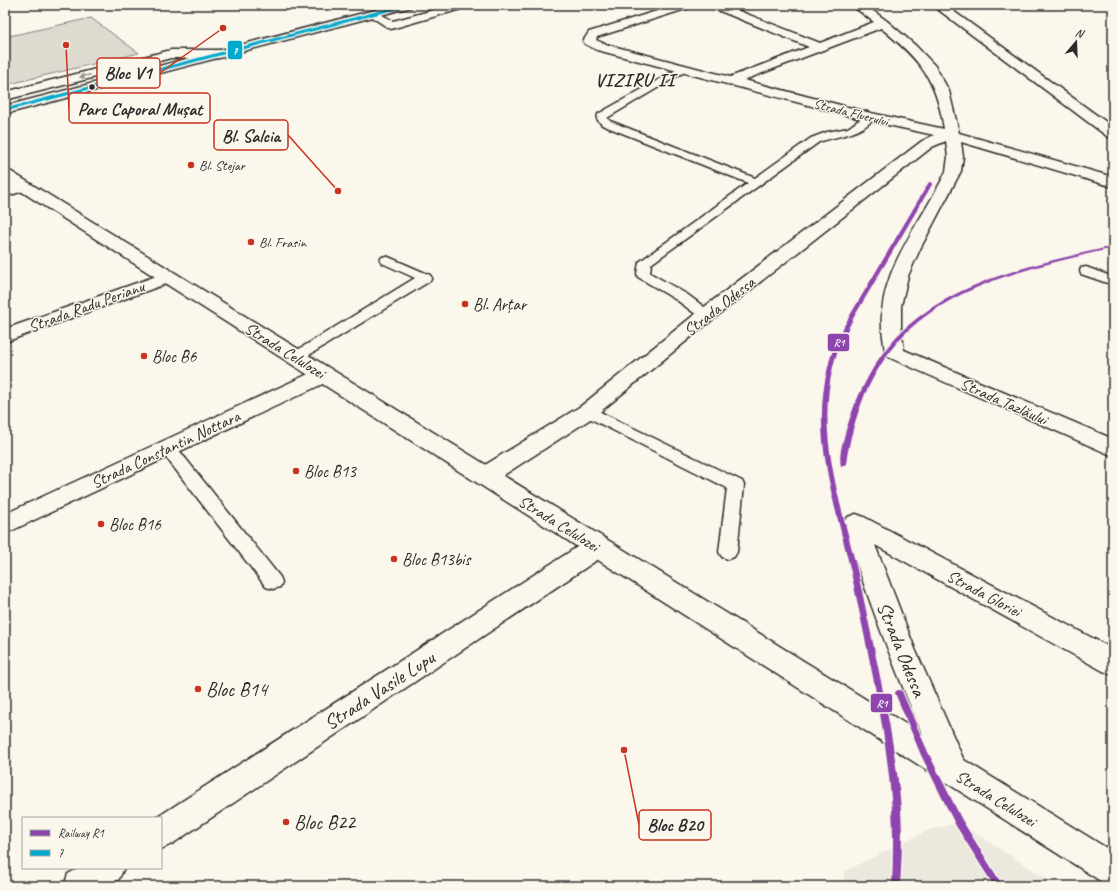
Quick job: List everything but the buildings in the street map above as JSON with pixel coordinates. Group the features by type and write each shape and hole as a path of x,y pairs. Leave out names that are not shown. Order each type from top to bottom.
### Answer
{"street":[{"name":"Strada Fluerului","path":"688,5 593,35 589,41 601,46 683,69 870,117 952,135 1113,182"},
{"path":"714,5 820,48"},
{"path":"857,5 883,23 929,67 941,88 952,135"},
{"path":"938,5 1113,134"},
{"path":"5,110 400,6"},
{"path":"373,14 392,25 457,7"},
{"path":"730,81 883,23"},
{"path":"5,96 171,54 219,54"},
{"name":"Strada Odessa","path":"484,476 588,411 706,315 927,144 942,137 952,135"},
{"name":"Strada Tazlăului","path":"952,135 956,154 954,166 928,220 910,249 897,280 891,323 895,353 1113,448"},
{"name":"Strada Celulozei","path":"11,184 168,277 1113,871"},
{"name":"Strada Radu Perianu","path":"5,336 168,277"},
{"name":"Strada Constantin Nottara","path":"5,524 324,375"},
{"name":"Strada Odessa","path":"856,523 884,606 913,678 954,772"},
{"name":"Strada Gloriei","path":"856,523 1113,662"},
{"name":"Strada Vasile Lupu","path":"162,832 598,547"},
{"path":"80,886 106,869"}],"lane":[{"path":"683,69 602,116 602,119 606,123 756,182"},
{"path":"706,315 683,298 643,274 645,262 815,140 831,134 851,131 870,117"},
{"path":"296,357 425,278 386,260"},
{"path":"1086,271 1113,281"},
{"path":"588,411 736,485 728,552"},
{"path":"168,448 273,582"}],"shaded area":[{"path":"91,18 139,53 5,85 5,37"},
{"path":"959,823 1058,886 843,886 845,871 929,830"}],"rail line":[{"name":"R1","path":"896,886 898,857 896,799 893,770 858,587 834,492 826,442 826,393 830,368 841,337 931,183"},
{"name":"R1","path":"843,464 851,425 868,382 888,350 898,338 920,318 944,302 998,278 1056,261 1113,247"},
{"name":"R1","path":"899,693 924,752 959,823 999,886"}],"transit line":[{"name":"7","path":"5,110 407,5"}],"place":[{"name":"Bloc V1","path":"223,28"},
{"name":"Parc Caporal Mușat","path":"66,45"},
{"name":"Bl. Stejar","path":"191,165"},
{"name":"Bl. Salcia","path":"338,191"},
{"name":"Bl. Frasin","path":"251,242"},
{"name":"Bl. Arțar","path":"465,304"},
{"name":"Bloc B6","path":"144,356"},
{"name":"Bloc B13","path":"296,471"},
{"name":"Bloc B16","path":"101,524"},
{"name":"Bloc B13bis","path":"394,559"},
{"name":"Bloc B14","path":"198,689"},
{"name":"Bloc B20","path":"624,750"},
{"name":"Bloc B22","path":"286,822"}],"district":[{"name":"VIZIRU II","path":"635,80"}]}
